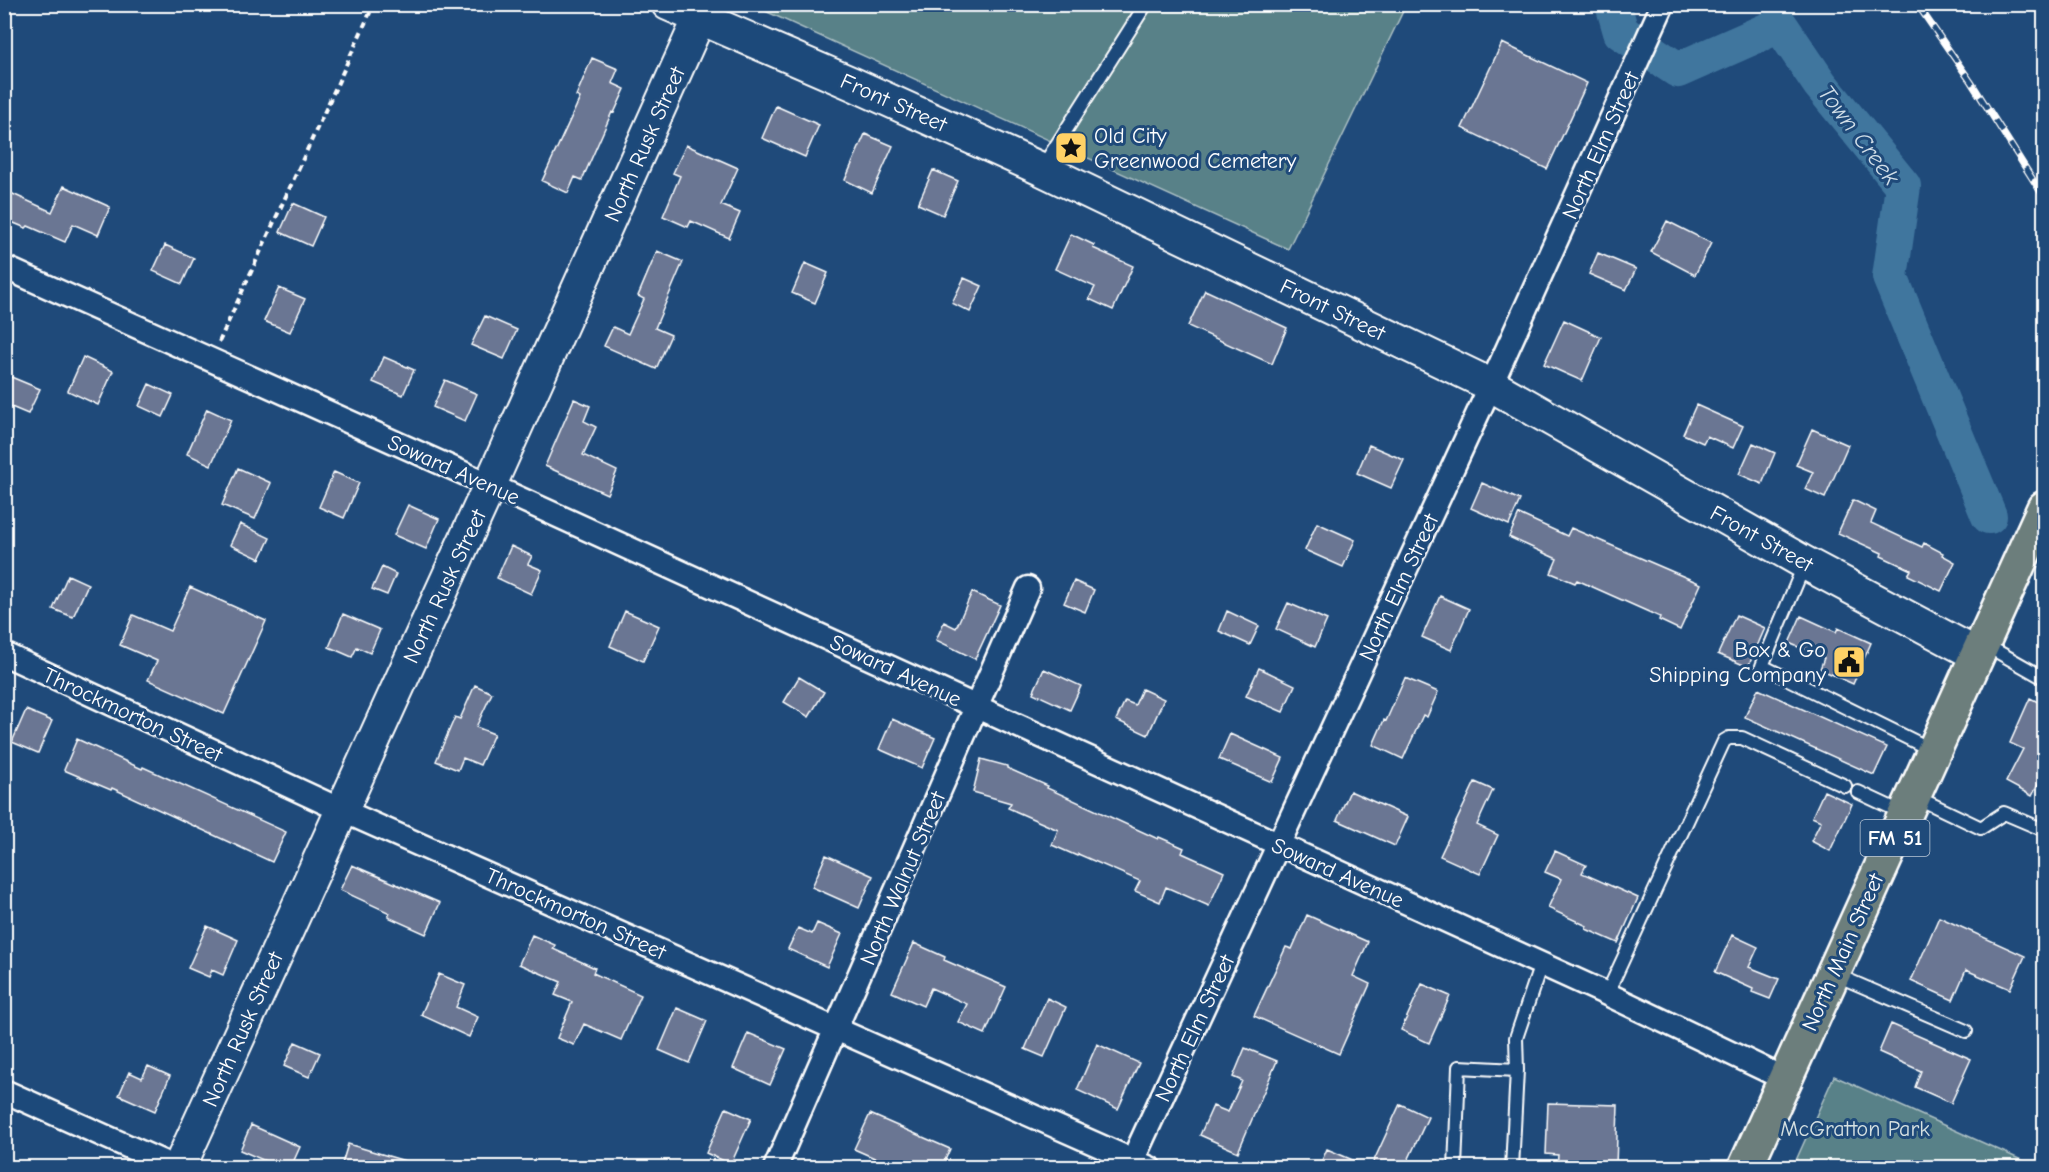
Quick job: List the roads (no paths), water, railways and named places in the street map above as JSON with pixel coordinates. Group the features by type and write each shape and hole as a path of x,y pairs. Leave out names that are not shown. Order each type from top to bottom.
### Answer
{"main road":[{"name":"North Main Street","path":"1745,1167 2044,508"}],"street":[{"name":"Front Street","path":"668,4 703,11 853,84 1041,169 1491,385 1805,563 1981,649"},
{"name":"North Elm Street","path":"1137,1165 1278,845 1491,385 1662,4"},
{"name":"North Rusk Street","path":"178,1167 490,485 703,11"},
{"name":"Soward Avenue","path":"4,267 976,706 1607,994 1785,1079"},
{"name":"North Walnut Street","path":"775,1167 1028,588"},
{"name":"Throckmorton Street","path":"4,654 341,810 837,1028 1137,1165"},
{"path":"4,1091 178,1167"}],"lane":[{"path":"1041,169 1146,4"},
{"path":"1805,563 1762,666 1933,751"},
{"path":"1981,649 2044,678"},
{"path":"1607,994 1724,741 1729,738 1742,738 1845,786"},
{"path":"1858,792 1909,805 1981,828 2004,813 2044,830"},
{"path":"1512,1167 1517,1070 1516,1038 1541,964"},
{"path":"1833,974 1966,1031"},
{"path":"1455,1167 1459,1067 1517,1070"}],"waterway":[{"name":"Town Creek","path":"1613,4 1621,32 1678,70 1780,25 1820,84 1903,186 1890,277 1989,516"}],"railway":[{"path":"1917,4 1971,82 2044,197"}],"place":[{"name":"Old City Greenwood Cemetery","path":"1071,148"},
{"name":"Box & Go Shipping Company","path":"1849,662"}],"park label":[{"name":"McGratton Park","path":"1855,1128"}]}
